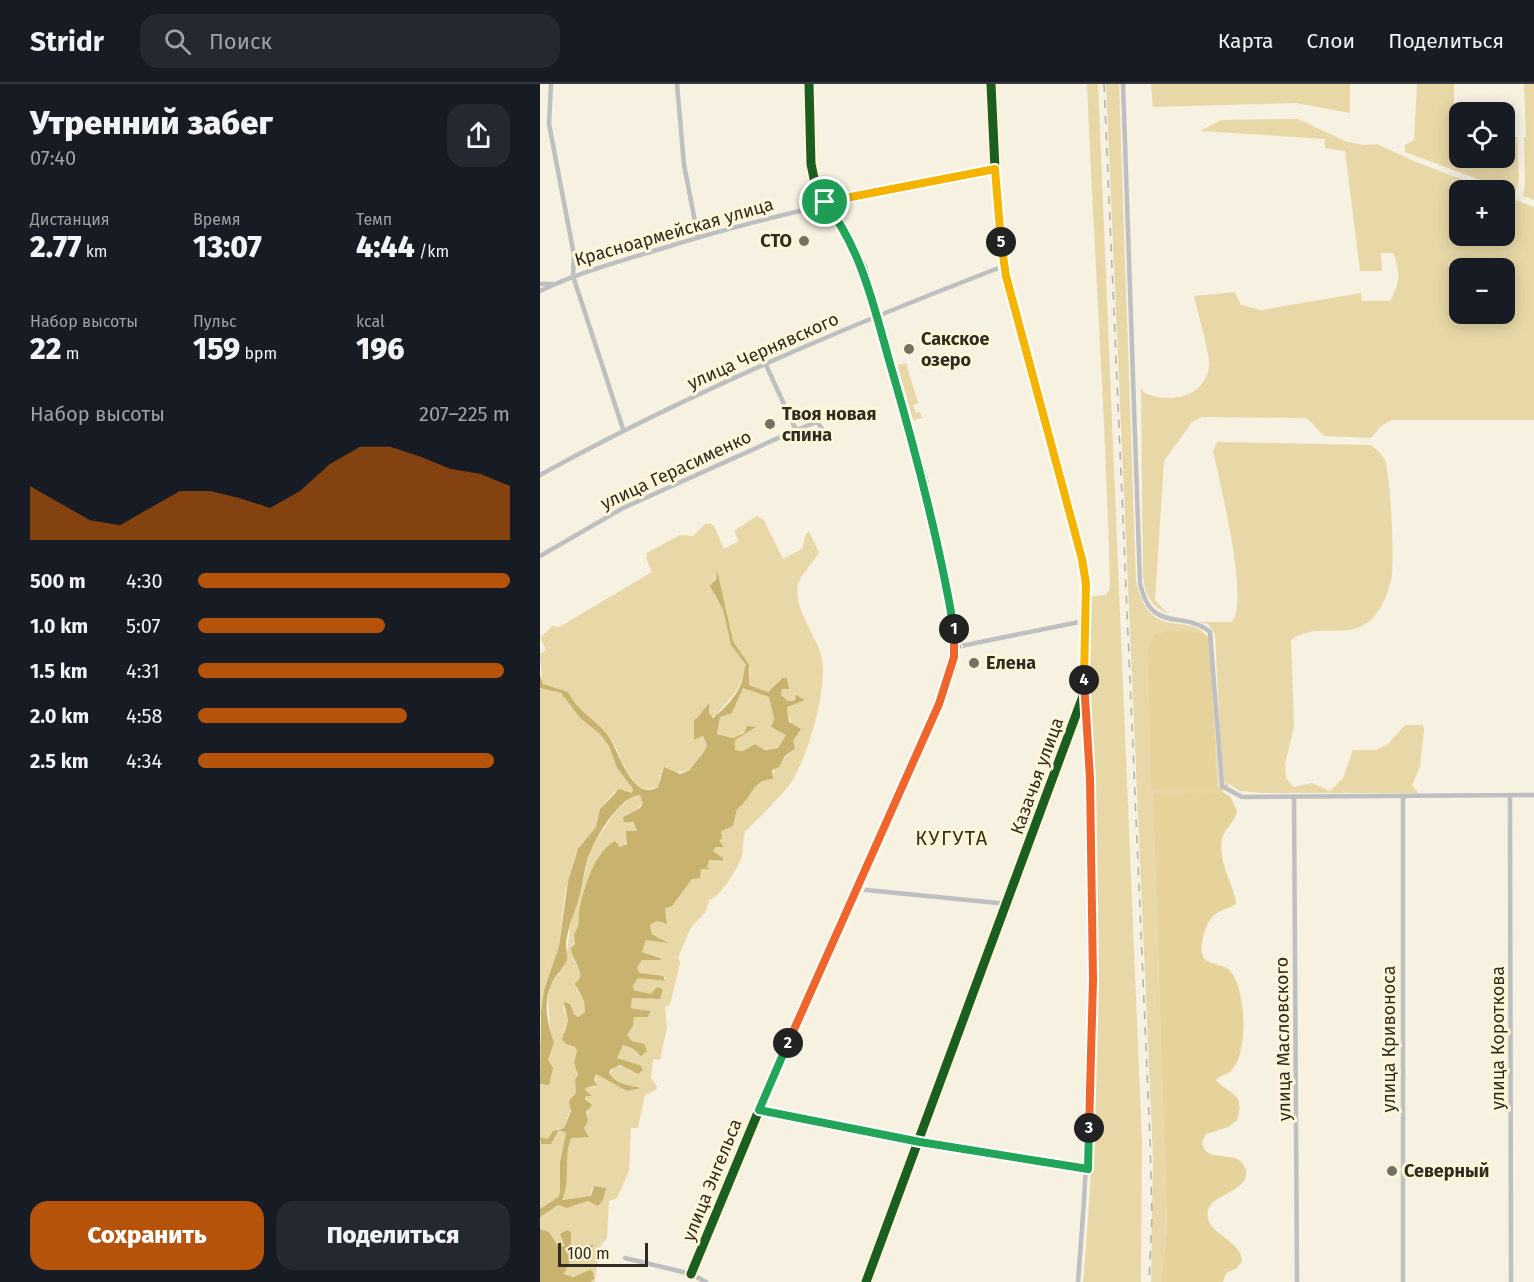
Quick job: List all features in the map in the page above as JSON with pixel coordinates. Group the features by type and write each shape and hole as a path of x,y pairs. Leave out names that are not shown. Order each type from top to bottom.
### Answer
{"street":[{"path":"551,84 549,124 574,255 573,276 623,429"},
{"path":"677,84 684,165 698,237"},
{"name":"улица Энгельса","path":"692,1274 759,1110 939,704 952,668 956,647 937,537 859,258 845,231 817,189 812,169 809,84"},
{"name":"Казачья улица","path":"866,1282 920,1142 1083,696 1086,584 1082,559 1004,266 995,169 991,84"},
{"path":"1124,84 1140,583 1143,597 1155,612 1210,632 1222,786 1242,797 1534,795"},
{"name":"Красноармейская улица","path":"540,291 573,276 698,237 825,202 995,169"},
{"name":"улица Чернявского","path":"540,475 623,429 765,363 876,315 1004,266"},
{"path":"540,284 555,284"},
{"path":"765,363 796,430"},
{"name":"улица Герасименко","path":"540,556 623,508 796,430 817,422 824,430"},
{"path":"956,647 1084,621"},
{"path":"1078,1282 1088,1169 1093,980 1090,779 1083,696"},
{"name":"улица Короткова","path":"1510,795 1511,1282"},
{"name":"улица Масловского","path":"1294,796 1297,1282"},
{"name":"улица Кривоноса","path":"1403,796 1403,1282"},
{"path":"856,889 1008,904"},
{"path":"759,1110 920,1142 1088,1169"},
{"path":"625,1258 692,1274 706,1282"}],"shaded area":[{"path":"1087,84 1098,84 1142,1143 1141,1282 1083,1282 1094,1117 1097,952 1096,842 1087,627 1089,597 1106,595 1110,589"},
{"path":"1106,84 1119,84 1136,581 1142,601 1150,613 1159,620 1200,630 1209,638 1219,785 1224,790 1222,792 1153,796 1167,1229 1161,1282 1151,1282 1153,1158"},
{"path":"1151,84 1350,84 1350,113 1296,103 1153,107"},
{"path":"1417,84 1454,84 1454,102 1449,102 1449,168 1515,168 1515,137 1517,137 1519,179 1515,193 1515,180 1480,180 1405,152 1405,145 1414,140"},
{"path":"1524,84 1534,84 1534,200 1523,196 1525,186 1524,137 1526,137"},
{"path":"1298,119 1347,142 1377,144 1464,180 1449,180 1449,246 1515,246 1515,200 1534,207 1534,420 1392,420 1381,426 1371,438 1325,436 1306,418 1202,417 1192,422 1164,461 1155,600 1168,614 1150,599 1145,589 1143,576 1141,388 1144,393 1154,396 1175,398 1185,396 1201,385 1206,376 1209,359 1194,296 1235,292 1241,305 1261,310 1361,293 1362,301 1390,301 1396,289 1398,277 1393,253 1381,253 1382,271 1360,271 1345,151 1325,148 1325,139 1200,131 1221,120"},
{"path":"906,363 918,403 913,405 916,413 920,412 922,418 910,421 894,366"},
{"path":"1217,442 1371,445 1384,458 1389,481 1392,519 1391,581 1377,612 1362,626 1344,630 1308,632 1291,640 1294,727 1285,764 1286,778 1293,787 1312,783 1330,791 1343,778 1353,750 1376,750 1388,744 1405,725 1423,725 1420,767 1412,785 1418,793 1261,793 1240,791 1229,784 1226,788 1222,773 1215,634 1208,624 1199,622 1231,622 1236,611 1236,568 1213,451"},
{"path":"757,516 763,519 783,559 802,549 806,534 809,532 819,552 801,578 797,591 801,610 822,659 822,688 819,707 808,746 794,778 745,832 742,856 737,868 718,894 709,900 706,911 690,929 678,958 680,963 670,1005 665,1006 667,1027 660,1060 653,1059 651,1078 657,1086 656,1090 645,1095 638,1128 631,1128 629,1171 617,1198 609,1201 607,1238 599,1248 595,1282 590,1282 586,1273 568,1277 564,1274 573,1254 587,1250 587,1247 571,1246 571,1232 565,1246 558,1246 544,1230 540,1229 540,1217 558,1205 571,1206 584,1203 604,1187 592,1188 591,1196 561,1200 571,1138 589,1136 584,1128 589,1107 586,1096 591,1096 585,1091 586,1088 595,1087 596,1074 627,1091 631,1088 618,1082 609,1074 615,1067 624,1067 632,1072 640,1065 617,1058 623,1045 632,1048 638,1055 627,1035 633,1026 634,1017 648,1017 642,1009 631,1008 632,998 660,999 663,990 651,994 634,990 633,986 638,978 665,981 665,978 640,973 637,968 642,960 657,960 661,957 642,952 646,940 667,941 652,934 650,925 657,921 664,924 667,918 665,908 701,869 709,869 706,863 709,860 720,862 723,858 713,851 716,847 724,847 719,840 721,831 734,822 737,809 756,785 773,776 774,768 795,749 792,744 793,729 787,707 803,700 796,698 788,701 781,695 782,689 789,688 787,678 781,678 768,692 749,685 750,668 733,641 717,573 713,582 714,595 723,610 731,645 746,665 743,675 737,689 716,716 710,716 710,703 694,720 695,739 704,736 707,745 704,753 690,770 660,775 658,787 644,789 627,772 610,738 577,705 568,692 542,684 540,654 546,650 540,638 552,626 559,627 652,572 646,558 647,553 680,535 693,536 705,524 710,523 714,526 724,549 739,541 734,531"},
{"path":"717,570 733,641 749,665 749,685 768,692 782,678 787,678 789,689 782,689 781,695 788,701 795,700 796,695 805,700 787,707 789,722 801,729 793,741 795,749 785,756 779,767 772,770 773,779 756,786 737,809 733,826 721,831 722,839 719,840 724,847 716,847 713,851 723,858 723,861 709,860 707,867 710,869 701,869 700,878 692,879 672,906 665,908 667,924 657,921 650,925 652,934 669,943 646,940 642,952 661,958 660,960 642,960 637,968 640,973 663,976 665,981 638,978 633,986 634,990 651,994 657,987 663,990 660,999 632,998 631,1008 650,1011 648,1017 634,1017 633,1026 627,1035 632,1041 644,1044 647,1051 641,1056 632,1048 623,1045 617,1058 640,1065 643,1070 638,1074 620,1065 610,1070 609,1073 620,1083 641,1088 627,1091 596,1074 594,1080 597,1085 585,1090 592,1096 586,1096 585,1099 592,1105 586,1112 588,1121 584,1128 589,1137 571,1138 567,1154 566,1186 562,1200 591,1196 594,1186 606,1188 603,1200 598,1206 588,1201 567,1208 558,1205 540,1217 540,1209 558,1197 560,1192 560,1162 566,1133 559,1130 551,1144 541,1144 540,1137 548,1139 553,1131 564,1128 571,1111 569,1101 576,1093 575,1079 578,1075 574,1063 577,1051 575,1047 566,1044 562,1039 568,1021 564,1002 570,1004 574,1014 578,1017 585,1012 584,1001 575,984 579,980 580,971 571,948 575,944 574,934 578,926 581,902 587,881 601,854 615,841 620,847 627,844 626,831 637,831 633,822 624,822 623,817 640,808 643,803 640,795 626,801 600,833 589,854 579,898 567,934 567,960 553,981 547,999 549,1028 554,1042 548,1060 553,1068 549,1085 540,1084 541,1011 544,990 559,946 568,881 578,849 596,827 600,809 619,789 632,793 633,789 617,768 609,746 600,734 580,718 561,693 540,688 540,675 543,684 568,692 581,709 606,733 626,771 640,787 648,790 658,787 664,767 680,774 690,770 707,745 703,736 694,740 694,720 710,703 709,713 713,718 725,707 739,689 746,665 731,645 723,610 710,586 716,579","holes":["743,688 769,697 774,719 771,727 786,735 778,748 765,750 755,744 743,751 735,750 735,740 756,727 747,726 744,733 733,738 717,734 720,717 732,713"]},
{"path":"1167,631 1192,631 1209,638 1217,790 1160,790 1154,789 1151,785 1148,646 1155,635"},
{"path":"540,688 561,693 580,718 600,734 609,746 617,768 633,789 632,793 624,790 614,792 600,809 596,827 576,854 565,892 559,946 544,990 540,1019"},
{"path":"743,688 769,697 774,719 771,727 786,735 778,748 761,749 755,744 743,751 735,750 735,740 754,726 733,738 717,734 720,717 733,711 734,703"},
{"path":"1222,792 1230,796 1237,811 1223,835 1221,848 1236,904 1212,917 1204,932 1202,951 1206,960 1231,972 1240,993 1243,1022 1241,1051 1231,1071 1216,1080 1237,1099 1239,1111 1237,1120 1228,1127 1206,1134 1202,1142 1208,1153 1234,1158 1243,1164 1246,1173 1245,1180 1217,1199 1208,1210 1211,1225 1236,1247 1242,1261 1237,1268 1226,1273 1223,1282 1161,1282 1167,1229 1153,796 1158,793"},
{"path":"640,795 643,803 633,812 626,814 637,831 631,831 624,847 617,845 615,841 608,849 592,873 581,902 577,936 571,948 574,961 581,972 576,988 584,1001 585,1012 578,1017 574,1014 570,1004 563,1007 568,1021 563,1032 577,1051 574,1063 578,1076 575,1079 576,1093 564,1128 558,1128 548,1139 544,1140 540,1137 540,1084 544,1085 551,1079 548,1060 551,1045 548,998 550,986 565,966 573,907 579,898 591,848 616,811 632,796"},
{"path":"559,1130 566,1133 560,1162 560,1192 558,1197 540,1209 540,1143 554,1139"},
{"path":"540,1229 549,1232 558,1246 565,1246 560,1234 567,1230 571,1232 571,1246 584,1248 594,1244 590,1251 573,1254 564,1274 573,1277 590,1270 593,1272 594,1279 590,1282 540,1282"}],"railway":[{"path":"1104,84 1150,1139 1152,1216 1149,1282"}],"cycle path":[{"path":"691,1274 759,1110 933,720 952,668 956,647 946,582 923,478 863,268 845,231 815,183 811,164 809,84"},
{"path":"866,1282 1083,696 1085,573 1004,266 995,169 991,84"}],"place":[{"name":"СТО","path":"804,241"},
{"name":"Сакское озеро","path":"909,349"},
{"name":"Твоя новая спина","path":"770,424"},
{"name":"Елена","path":"974,663"},
{"name":"Северный","path":"1392,1171"}],"district":[{"name":"КУГУТА","path":"952,838"}],"route":[{"path":"995,169 1006,276 1086,578 1083,696 1090,779 1093,980 1088,1169 920,1142 759,1110 933,720 952,668 956,647 946,582 923,478 867,281 854,247 825,202 995,169"}]}
